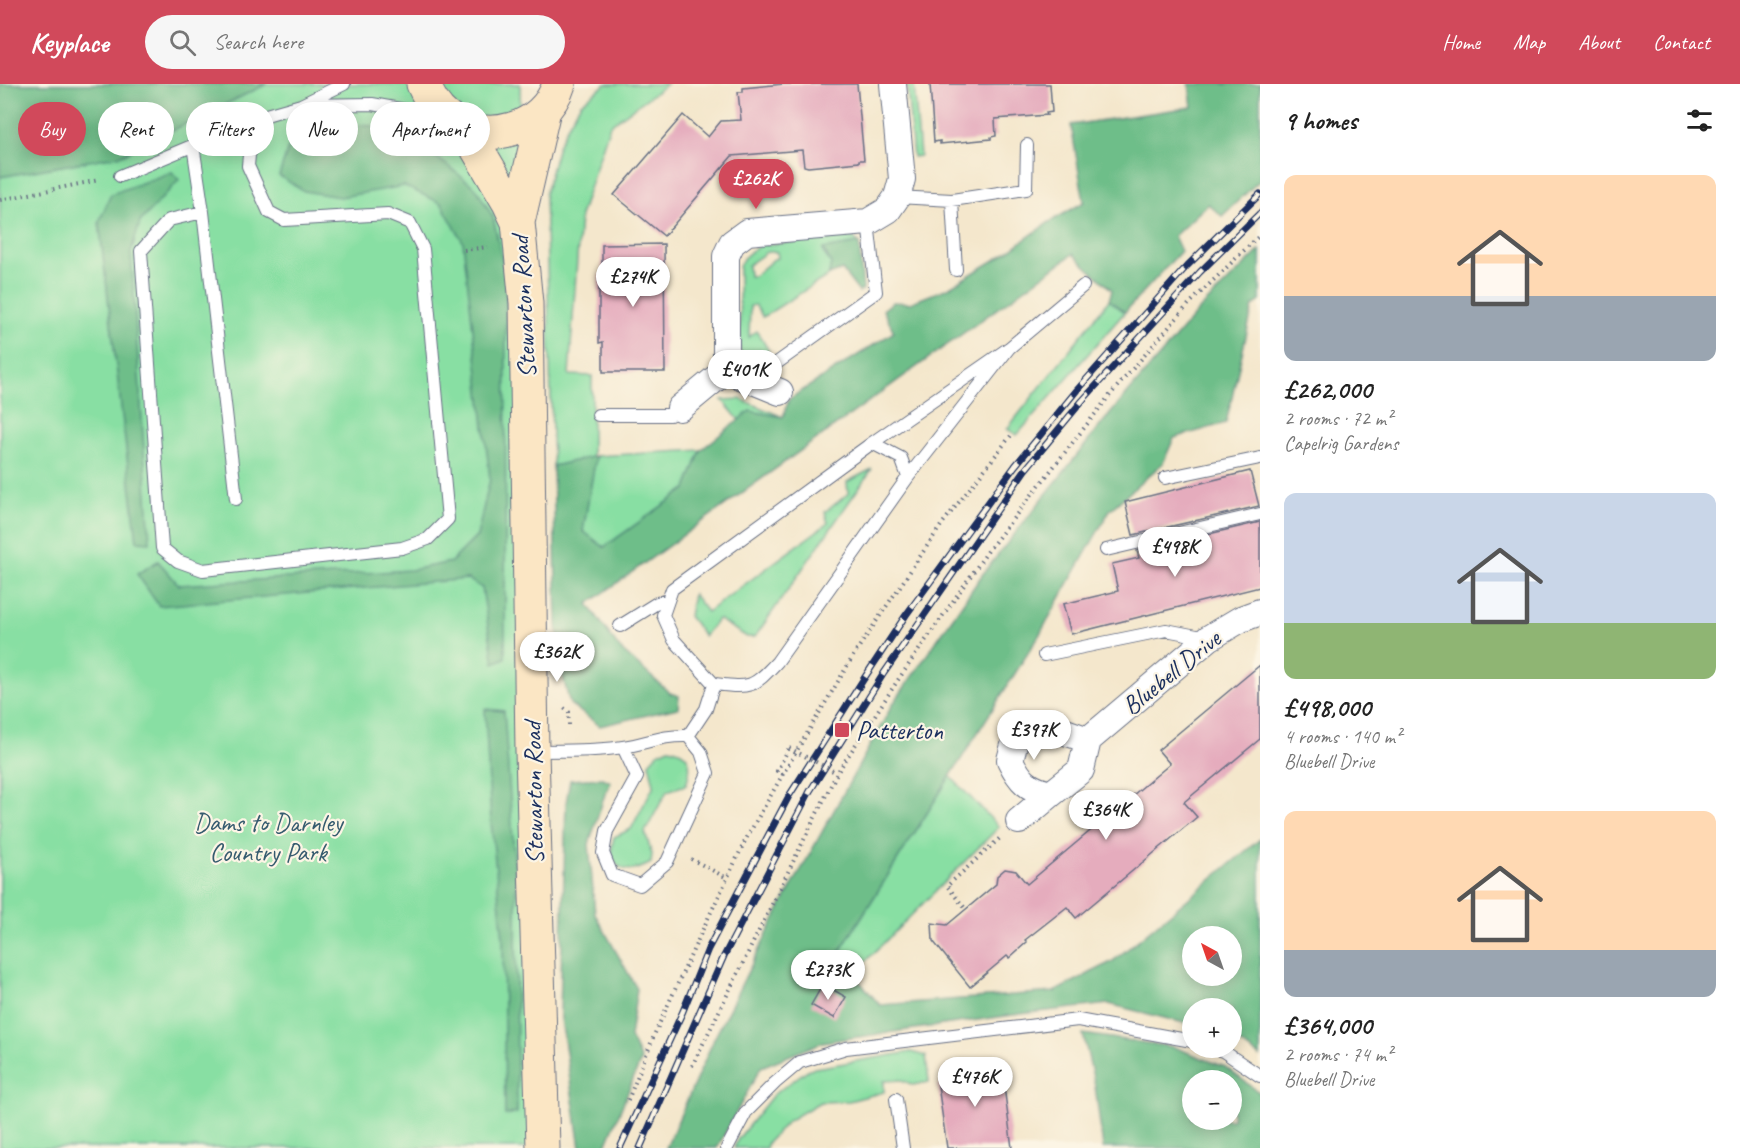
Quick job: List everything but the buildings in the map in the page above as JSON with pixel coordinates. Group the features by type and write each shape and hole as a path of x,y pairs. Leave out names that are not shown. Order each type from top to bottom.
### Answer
{"main road":[{"name":"Stewarton Road","path":"423,84 432,102"},
{"name":"Stewarton Road","path":"490,133 506,132 526,124 557,93"},
{"name":"Stewarton Road","path":"518,222 557,93"},
{"name":"Stewarton Road","path":"478,156 509,203 518,222 526,315 532,751 543,1148"}],"street":[{"path":"680,408 726,369 726,256 732,243 747,232 868,222 888,210 897,197 902,179 893,84"},
{"path":"726,369 771,388"},
{"name":"Bluebell Drive","path":"1088,740 1209,638 1241,619 1260,612"},
{"path":"1019,821 1081,770 1088,740 1040,723 1016,738 1010,760 1018,777 1035,790 1051,794"}],"lane":[{"path":"307,102 344,84"},
{"path":"897,197 952,200 1026,189 1027,145"},
{"path":"120,176 186,148"},
{"path":"195,156 236,499"},
{"path":"203,212 169,219 141,251 162,548 178,561 203,570 402,548 428,539 447,519 423,249 410,224 388,214 284,220 269,212 248,166 249,156"},
{"path":"952,200 956,270"},
{"path":"771,388 774,365 876,292 868,222"},
{"path":"1008,348 908,477 777,662 761,679 744,687 714,684 674,640 663,615 672,589 872,443 1008,348 1083,286"},
{"path":"598,415 670,415 680,408"},
{"path":"872,443 901,458 908,477"},
{"path":"1165,478 1260,458"},
{"path":"1106,550 1260,514"},
{"path":"620,626 657,603 668,600"},
{"path":"1044,655 1166,630 1209,638"},
{"path":"688,736 706,709 714,684"},
{"path":"532,751 623,747 669,736 688,736"},
{"path":"623,747 637,777 607,831 603,853 612,875 640,885 667,862 708,773 701,752 688,736"},
{"path":"727,1148 746,1112 775,1083 800,1062 846,1048 1078,1020 1182,1039"},
{"path":"1233,1058 1260,1076"},
{"path":"896,1099 903,1148"}],"path":[{"path":"0,200 120,176"},
{"path":"692,1066 837,773 898,680 990,548 1071,444 1189,304 1260,235"},
{"path":"465,250 491,246"},
{"path":"628,1100 655,1033 727,878 783,774 855,653 942,524 1013,433"},
{"path":"783,774 777,771 789,748 837,773"},
{"path":"964,907 947,886 1019,821"},
{"path":"673,849 727,878"}],"green space":[{"name":"Dams to Darnley Country Park","path":"0,84 520,84 542,1148 0,1148"},
{"path":"0,84 267,84 230,102 186,102 186,124 174,130 174,102 98,102 98,156 116,156 0,177"},
{"path":"606,84 667,84 610,125 580,216 569,375 592,376 592,457 553,466 545,194 558,146 569,123 581,103"},
{"path":"907,84 914,84 920,156 913,157"},
{"path":"1189,84 1260,84 1260,180 1222,216 1208,204 1174,236 1181,251 1125,312 1109,300 1112,290 1073,254 588,604 619,648 670,693 679,696 678,708 600,726 570,704 561,670 557,624 553,466 596,456 583,531 604,547 686,489 701,450 750,411 783,417 789,399 894,332 883,310 893,302 910,303 948,288 1084,202 1071,125 1192,107"},
{"path":"358,125 370,126 370,156 435,156 476,188 493,217 506,277 505,658 494,663 482,588 468,579 159,606 137,574 158,561 179,585 411,570 451,562 477,536 490,479 463,242 441,203 404,186 340,197 304,191 279,176 286,154 358,156"},
{"path":"172,172 179,180 140,222 131,252 150,542 137,541 99,222 111,194"},
{"path":"853,237 859,243 823,249 831,263 829,275 763,317 755,305 750,306 749,337 757,331 769,351 759,356 753,354 746,359 740,351 739,268 744,257 761,245","holes":["767,252 777,252 778,258 754,276 749,276 748,265"]},
{"path":"859,243 863,290 859,292 842,270 829,275 831,263 823,249"},
{"path":"1260,250 1260,301 1253,306 1226,423 1174,438 1163,463 1110,510 1038,637 837,956 880,1005 1054,992 1113,961 1260,839 1260,1057 1242,1045 1242,998 1182,998 1182,1022 1109,1004 1020,1014 823,1042 761,1067 717,1148 666,1148 714,1039 782,904 893,704 982,575 1104,421 1199,310"},
{"path":"1109,300 1125,312 1017,435 1007,429"},
{"path":"740,399 783,417 750,411 739,420 722,400"},
{"path":"701,450 686,489 604,547 582,534 596,456"},
{"path":"872,469 755,637 747,637 718,619 704,636 689,616 693,594 707,612 828,523 825,512 848,494 847,482"},
{"path":"485,709 504,711 516,884 517,1113 505,1115 503,938 491,822"},
{"path":"669,748 683,753 689,761 686,785 667,791 645,832 652,854 651,863 633,869 620,867 612,856 614,837 631,829 654,785 649,763 658,753"},
{"path":"950,776 999,827 853,974 837,956"},
{"path":"603,778 611,782 589,844 595,914 637,989 630,1037 641,1060 605,1148 580,1148 560,1012 566,803 570,780"},
{"path":"1083,1034 1174,1047 1182,1050 1182,1058 1202,1058 1229,1070 1182,1070 1182,1130 1242,1130 1242,1080 1260,1093 1260,1145 1257,1148 1103,1148 1095,1086"},
{"path":"911,1052 926,1056 929,1082 913,1085 902,1080 884,1081 884,1092 849,1101 820,1102 788,1121 768,1142 766,1148 734,1148 738,1139 773,1095 809,1069"}],"railway":[{"path":"620,1148 683,1011 708,949 789,796 906,615 1015,466 1077,390 1187,266 1260,194"},
{"path":"640,1148 724,956 810,791 884,673 1025,470 1082,401 1200,272 1260,213"}],"place":[{"name":"Patterton","path":"842,730"}]}
